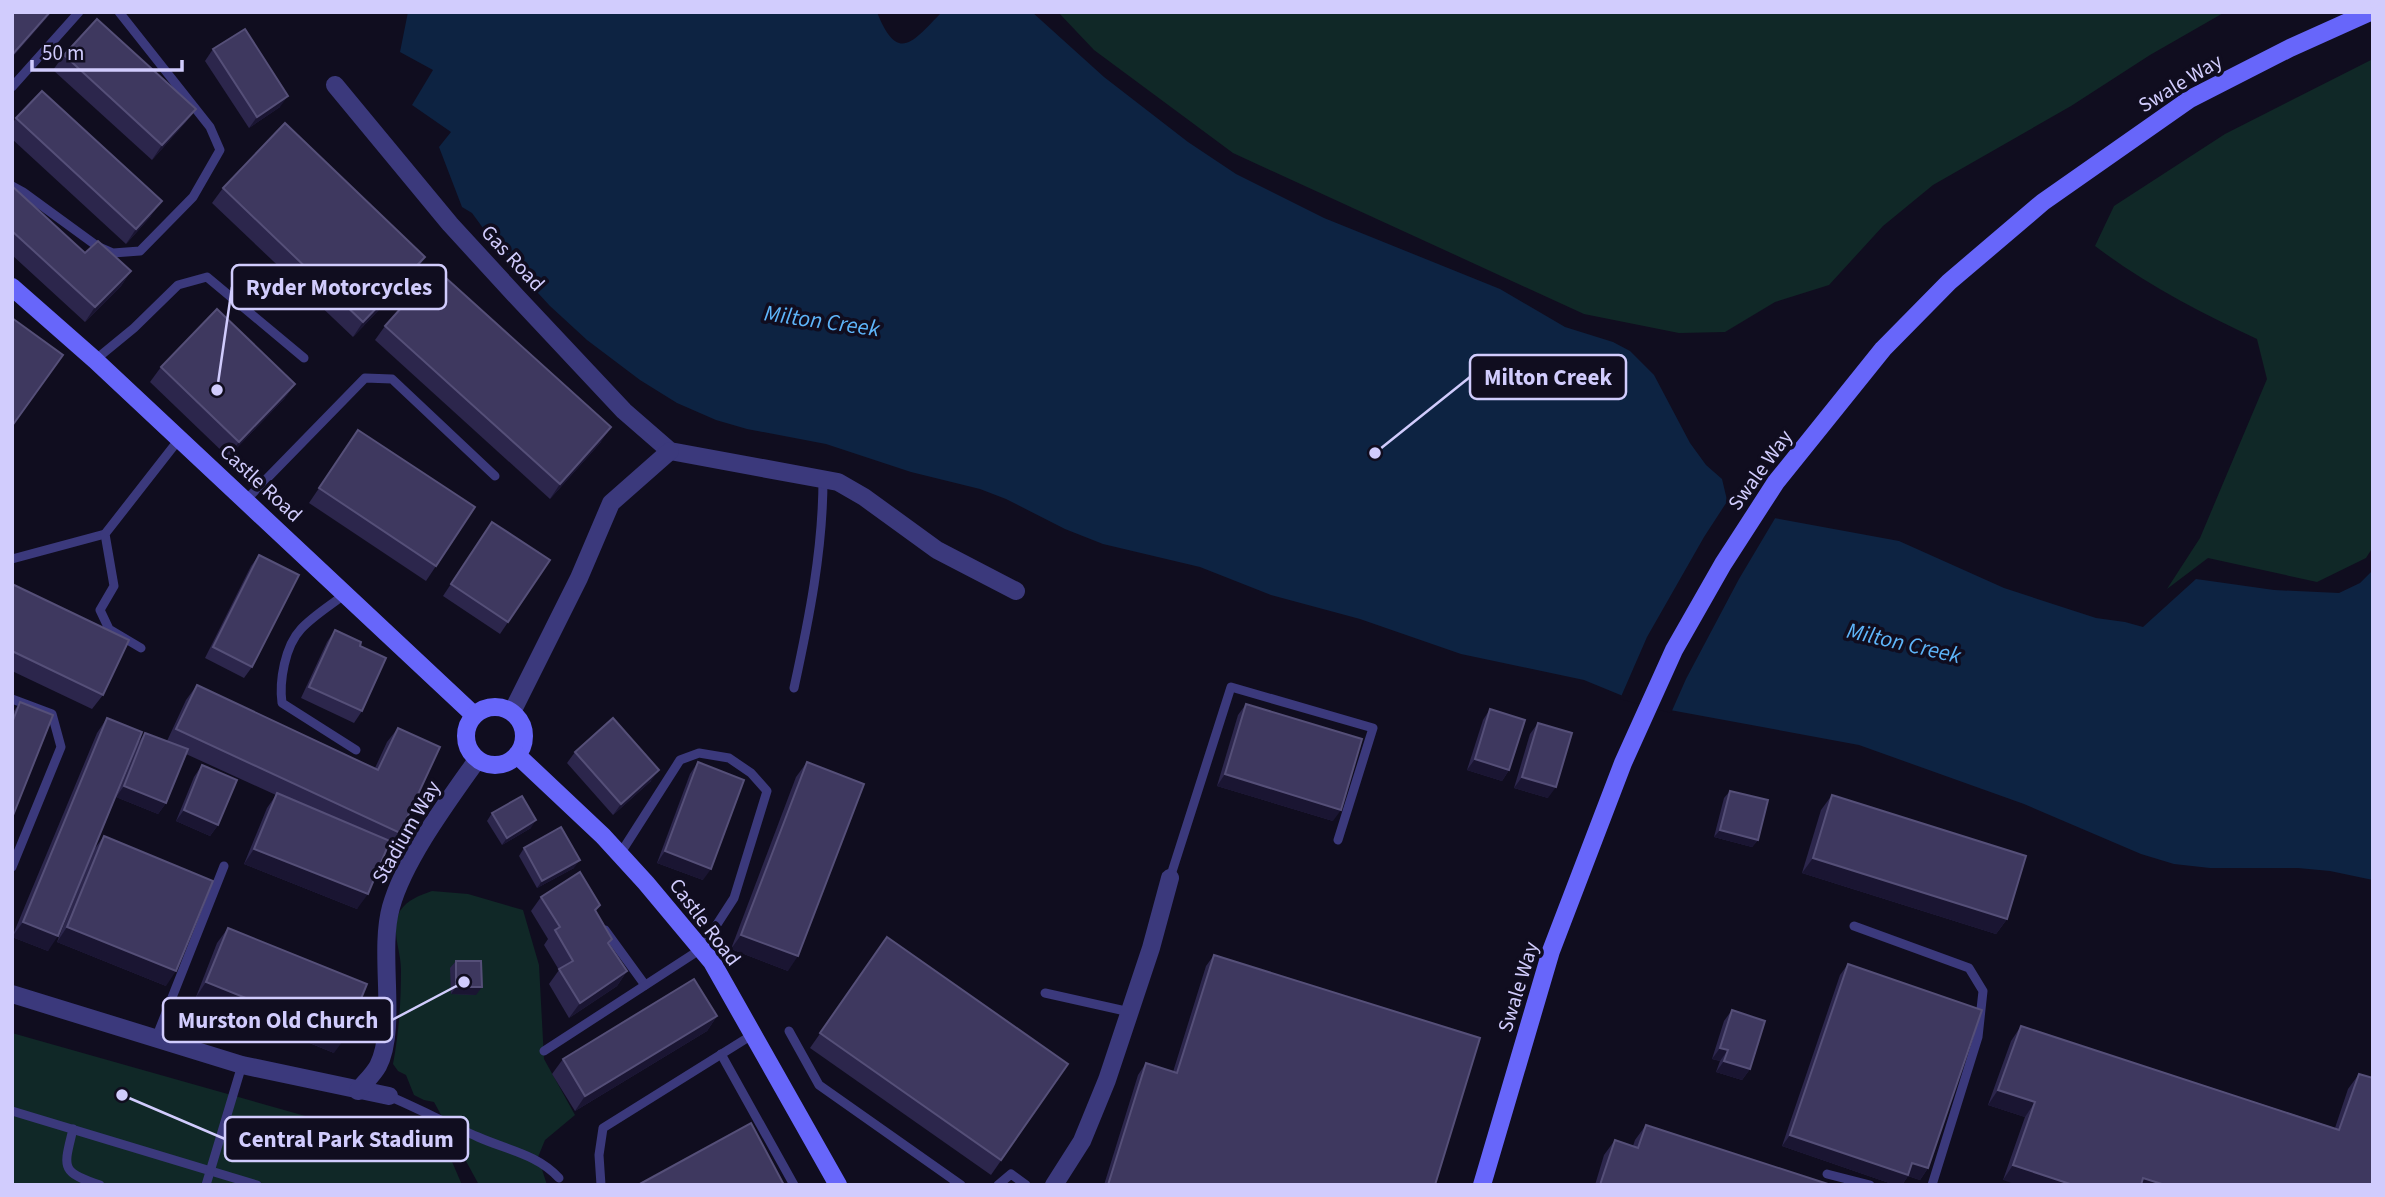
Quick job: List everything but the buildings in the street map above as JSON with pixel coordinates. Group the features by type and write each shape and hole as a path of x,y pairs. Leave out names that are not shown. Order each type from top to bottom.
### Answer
{"main road":[{"name":"Swale Way","path":"1482,1185 1551,951 1623,763 1674,650 1723,564 1776,482 1883,349 1949,282 2043,202 2190,99 2290,48 2370,12"},
{"name":"Castle Road","path":"12,287 180,438 474,715"},
{"path":"488,707 505,708 512,712 523,727 522,747 517,755 500,765 477,760 468,748 466,740 469,722 474,715 488,707"},
{"name":"Castle Road","path":"517,755 620,854 712,962 838,1185"}],"street":[{"name":"Gas Road","path":"335,85 450,224 500,279 624,411 670,451"},
{"path":"512,712 579,578 611,503 670,451 838,482 937,550 1016,591"},
{"name":"Stadium Way","path":"358,1091 377,1066 385,1041 386,940 390,909 399,882 477,760"},
{"path":"1054,1185 1082,1141 1107,1080 1151,947 1170,878"},
{"path":"12,994 242,1065 389,1096"}],"lane":[{"path":"12,87 79,12"},
{"path":"12,187 23,192 97,246 113,254 140,251 193,197 220,150 210,127 119,12"},
{"path":"95,360 134,328 178,285 207,277 304,358"},
{"path":"246,500 365,378 392,379 495,476"},
{"path":"12,559 105,534 180,438"},
{"path":"794,688 812,605 823,513 823,480"},
{"path":"105,534 114,586 100,610 109,629 141,648"},
{"path":"345,594 299,630 286,657 280,684 282,703 356,750"},
{"path":"1170,878 1231,687 1373,727 1338,840"},
{"path":"12,699 52,714 61,747 12,867"},
{"path":"544,1051 701,949 734,898 767,791 751,773 729,758 699,753 680,760 620,854"},
{"path":"156,1038 224,866"},
{"path":"598,920 645,985"},
{"path":"1854,926 1969,968 1983,991 1978,1037 1932,1185"},
{"path":"1045,993 1130,1012"},
{"path":"789,1031 819,1085 961,1185"},
{"path":"601,1185 599,1154 603,1128 752,1035"},
{"path":"721,1054 794,1185"},
{"path":"206,1185 242,1065"},
{"path":"389,1096 479,1138 547,1165 559,1178"},
{"path":"12,1111 257,1185"},
{"path":"73,1129 66,1159 67,1166 71,1173 79,1178 100,1185"},
{"path":"998,1185 1011,1174 1026,1185"},
{"path":"1828,1174 1870,1185"}],"green space":[{"path":"1058,12 2225,12 2150,55 2071,106 1933,185 1883,226 1829,285 1775,302 1725,332 1679,333 1584,314 1233,153 1094,50"},
{"path":"2373,59 2373,547 2366,558 2317,582 2208,558 2167,589 2200,538 2267,379 2257,339 2174,297 2095,246 2114,206 2225,134"},
{"path":"432,891 468,894 523,910 539,965 544,1059 575,1115 545,1140 538,1157 547,1185 479,1185 434,1102 414,1095 406,1075 398,1071 393,1064 401,993 397,918 400,911 414,898"},
{"path":"12,1033 450,1157 462,1185 12,1185"}],"water":[{"path":"408,12 877,12 892,39 907,43 915,39 942,12 1032,12 1104,77 1188,142 1236,174 1324,218 1500,289 1565,327 1613,342 1630,351 1654,375 1690,443 1706,465 1722,479 1727,500 1774,518 1899,541 2004,588 2096,618 2143,627 2196,579 2274,590 2339,593 2360,583 2373,570 2373,880 2298,868 2210,868 2174,864 2141,854 2024,804 1859,745 1670,710 1623,696 1584,680 1461,654 1360,619 1271,595 1200,567 1103,544 980,489 911,472 826,444 747,429 716,420 677,403 640,380 587,340 550,306 502,254 472,213 462,207 439,147 451,132 412,105 433,70 400,52"}],"pier":[{"path":"1730,497 1777,515 1739,579 1671,713 1620,699 1647,637"}],"place":[{"name":"Ryder Motorcycles","path":"217,390"},
{"name":"Milton Creek","path":"1375,453"},
{"name":"Murston Old Church","path":"464,982"},
{"name":"Central Park Stadium","path":"122,1095"}]}
